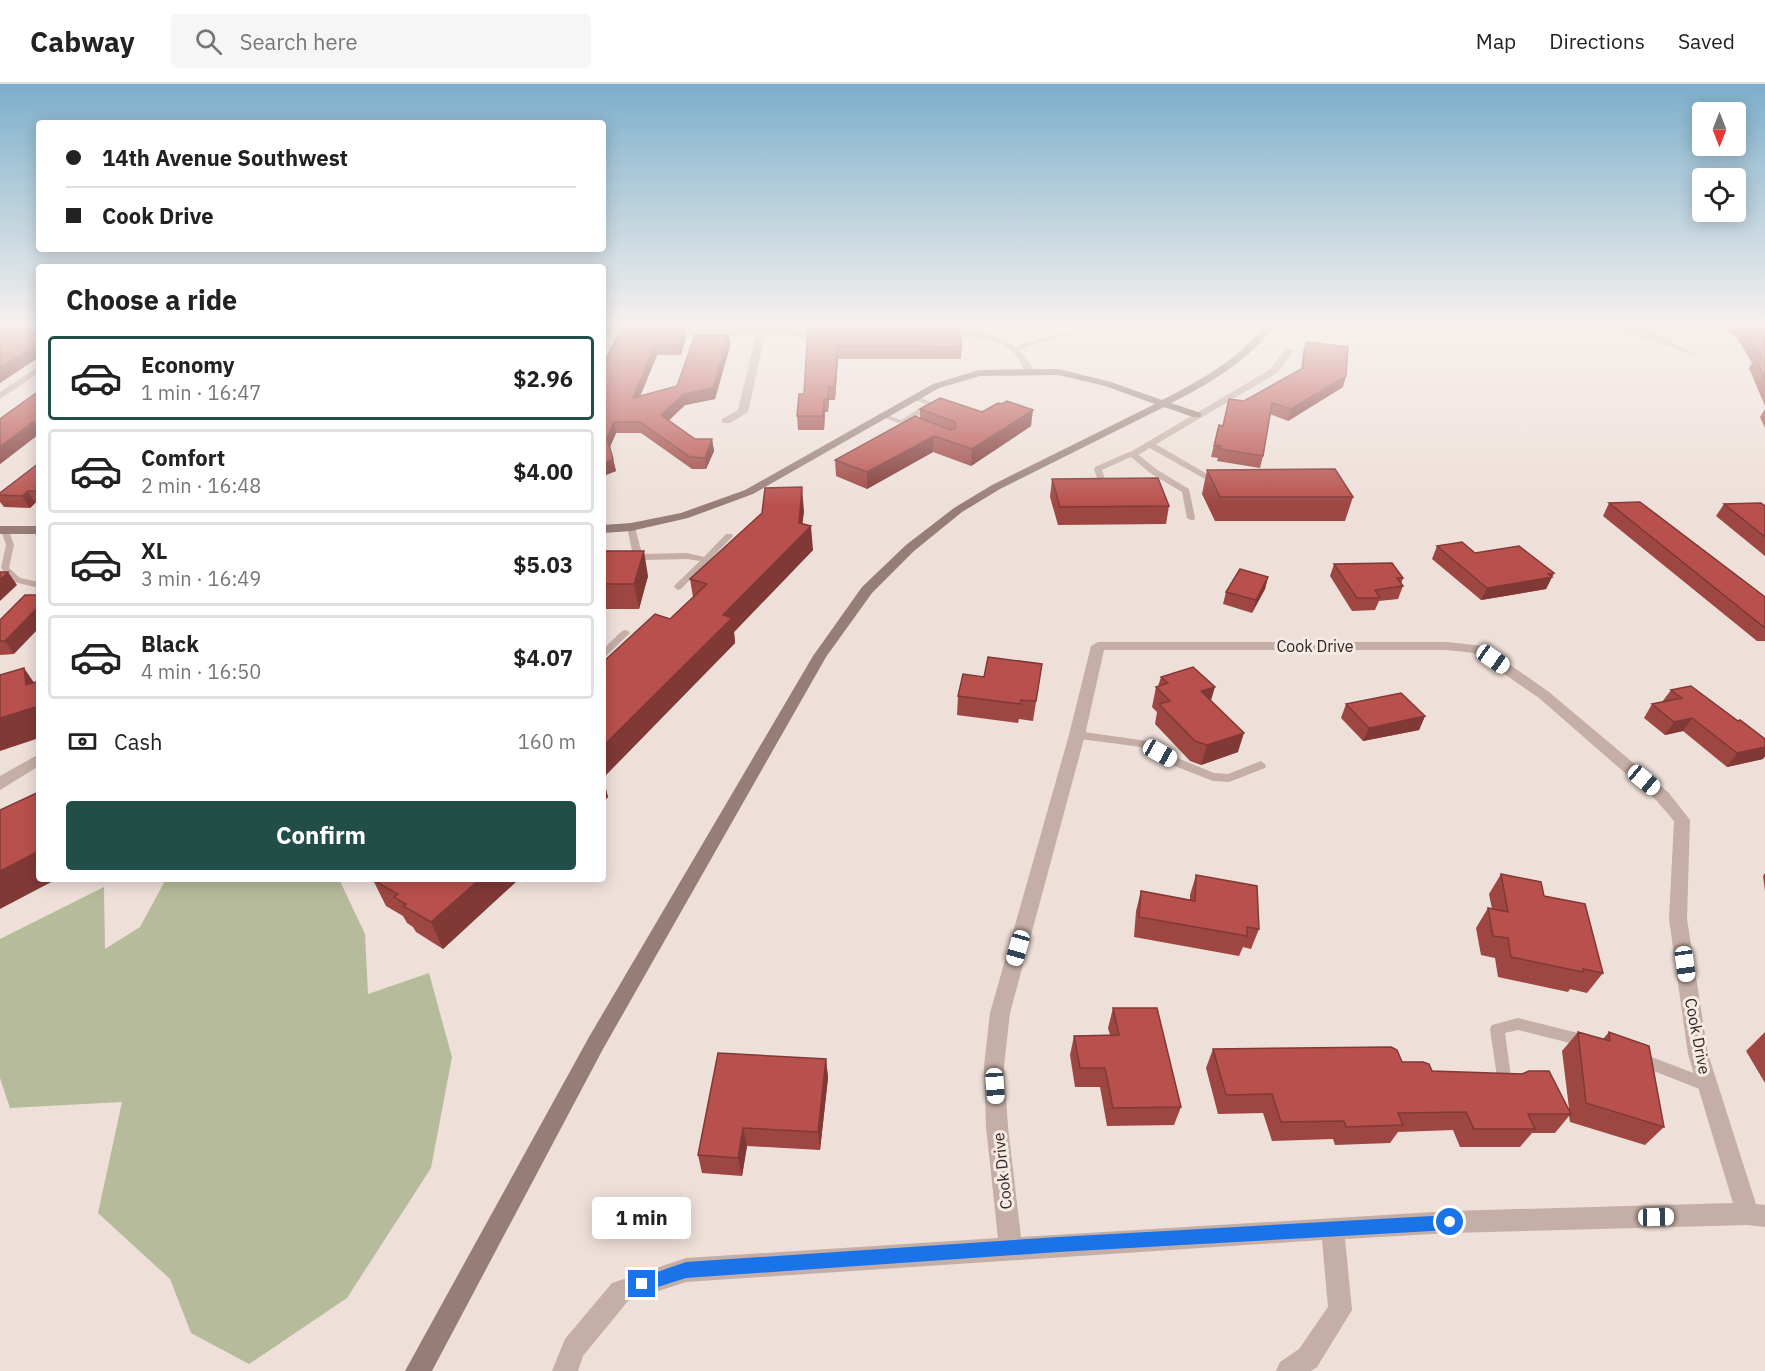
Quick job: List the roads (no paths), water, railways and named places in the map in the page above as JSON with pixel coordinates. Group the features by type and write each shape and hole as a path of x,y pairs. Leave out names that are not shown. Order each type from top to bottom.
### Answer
{"main road":[{"path":"606,530 631,527 708,509 749,492 936,386"},
{"path":"1114,386 1197,415"},
{"path":"418,1371 602,1032 820,656 867,591 910,548 958,510 996,487 1194,386"},
{"path":"2,530 36,528"}],"street":[{"path":"0,396 14,386"},
{"path":"726,422 744,412 750,386"},
{"path":"1132,453 1248,386"},
{"name":"Cook Drive","path":"1011,1248 994,1066 1000,1013 1077,735 1098,646 1447,646 1478,648 1544,695 1662,796 1682,820 1678,919 1698,1054 1707,1085 1756,1215"},
{"path":"0,784 36,761"},
{"path":"565,1371 574,1348 620,1291 686,1270 1333,1228 1450,1222 1756,1215"},
{"path":"1290,1371 1308,1358 1340,1310 1333,1228"}],"lane":[{"path":"914,398 953,411"},
{"path":"902,423 932,404"},
{"path":"882,415 921,431"},
{"path":"1149,444 1219,483 1230,483"},
{"path":"1103,485 1098,469 1132,453 1153,471 1186,492 1191,518"},
{"path":"631,527 638,557"},
{"path":"2,530 10,545 4,568 16,580 36,584"},
{"path":"678,587 729,536"},
{"path":"606,558 687,556 706,560"},
{"path":"606,651 625,633"},
{"path":"1077,735 1143,744 1176,762 1213,777 1229,778 1261,765"},
{"path":"1486,1083 1507,1084 1497,1029 1518,1024 1597,1044"},
{"path":"1631,1055 1707,1085"}]}
